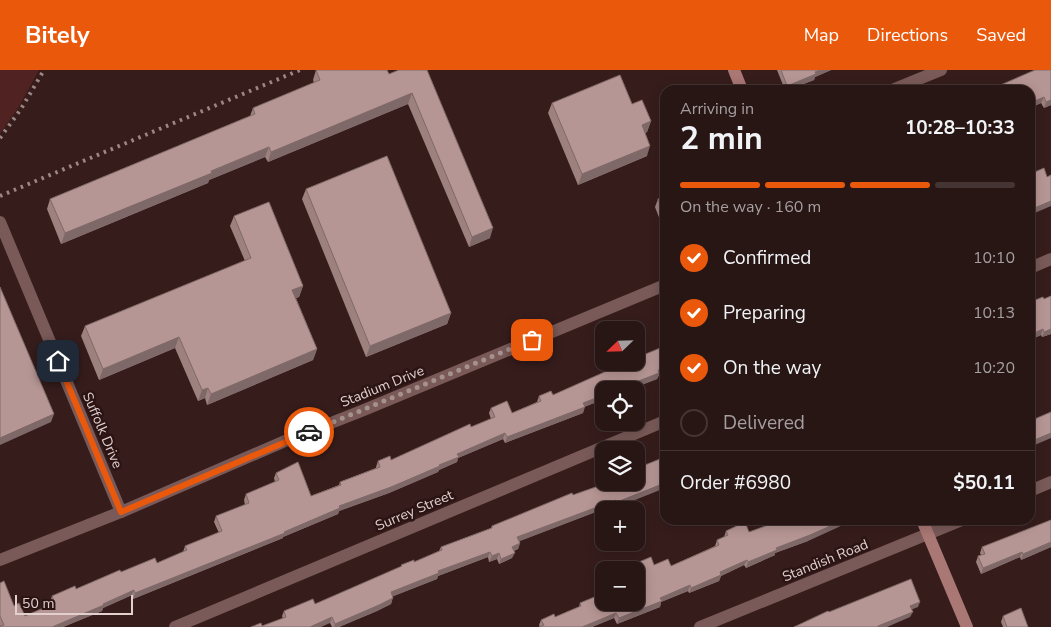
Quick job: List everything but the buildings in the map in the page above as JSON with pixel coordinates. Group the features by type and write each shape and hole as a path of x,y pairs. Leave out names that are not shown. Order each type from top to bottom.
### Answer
{"main road":[{"path":"734,70 740,85"},
{"path":"924,525 967,627"}],"street":[{"path":"904,85 941,70"},
{"name":"Suffolk Drive","path":"0,222 121,512"},
{"path":"1035,266 1051,259"},
{"name":"Stadium Drive","path":"0,560 121,512 285,441 660,287"},
{"name":"Surrey Street","path":"175,627 660,423"},
{"path":"1035,489 1051,482"},
{"name":"Standish Road","path":"700,627 950,525"}],"shaded area":[{"path":"0,70 39,70 18,108 0,134"}],"railway":[{"path":"0,138 21,109 44,70"},
{"path":"0,196 300,70"}],"way so far":[{"path":"309,432 532,340"}],"route":[{"path":"58,361 121,512 309,432"}]}
